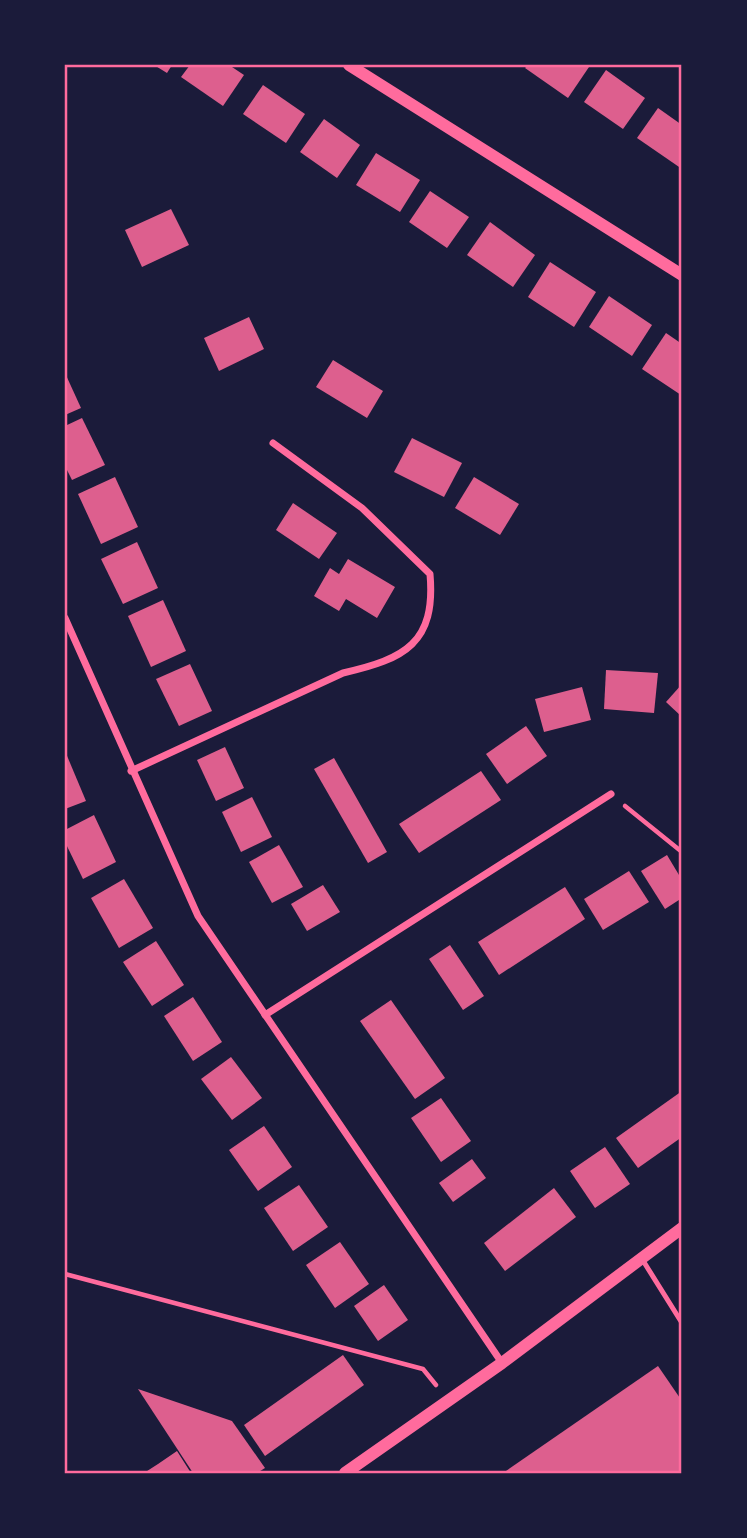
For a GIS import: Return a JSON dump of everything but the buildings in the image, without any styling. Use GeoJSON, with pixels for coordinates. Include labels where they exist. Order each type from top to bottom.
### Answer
{"type":"FeatureCollection","features":[{"type":"Feature","properties":{"kind":"street"},"geometry":{"type":"LineString","coordinates":[[349,65],[682,275]]}},
{"type":"Feature","properties":{"kind":"street"},"geometry":{"type":"LineString","coordinates":[[131,771],[343,673],[379,665],[402,653],[421,635],[432,603],[430,574],[362,508],[273,443]]}},
{"type":"Feature","properties":{"kind":"street"},"geometry":{"type":"LineString","coordinates":[[65,618],[198,916],[502,1363]]}},
{"type":"Feature","properties":{"kind":"street"},"geometry":{"type":"LineString","coordinates":[[265,1015],[611,794]]}},
{"type":"Feature","properties":{"kind":"street"},"geometry":{"type":"LineString","coordinates":[[345,1473],[502,1363],[682,1228]]}},
{"type":"Feature","properties":{"kind":"lane"},"geometry":{"type":"LineString","coordinates":[[642,1259],[682,1323]]}},
{"type":"Feature","properties":{"kind":"path"},"geometry":{"type":"LineString","coordinates":[[611,794],[682,852]]}},
{"type":"Feature","properties":{"kind":"path"},"geometry":{"type":"LineString","coordinates":[[65,1274],[423,1370],[448,1401]]}}]}
